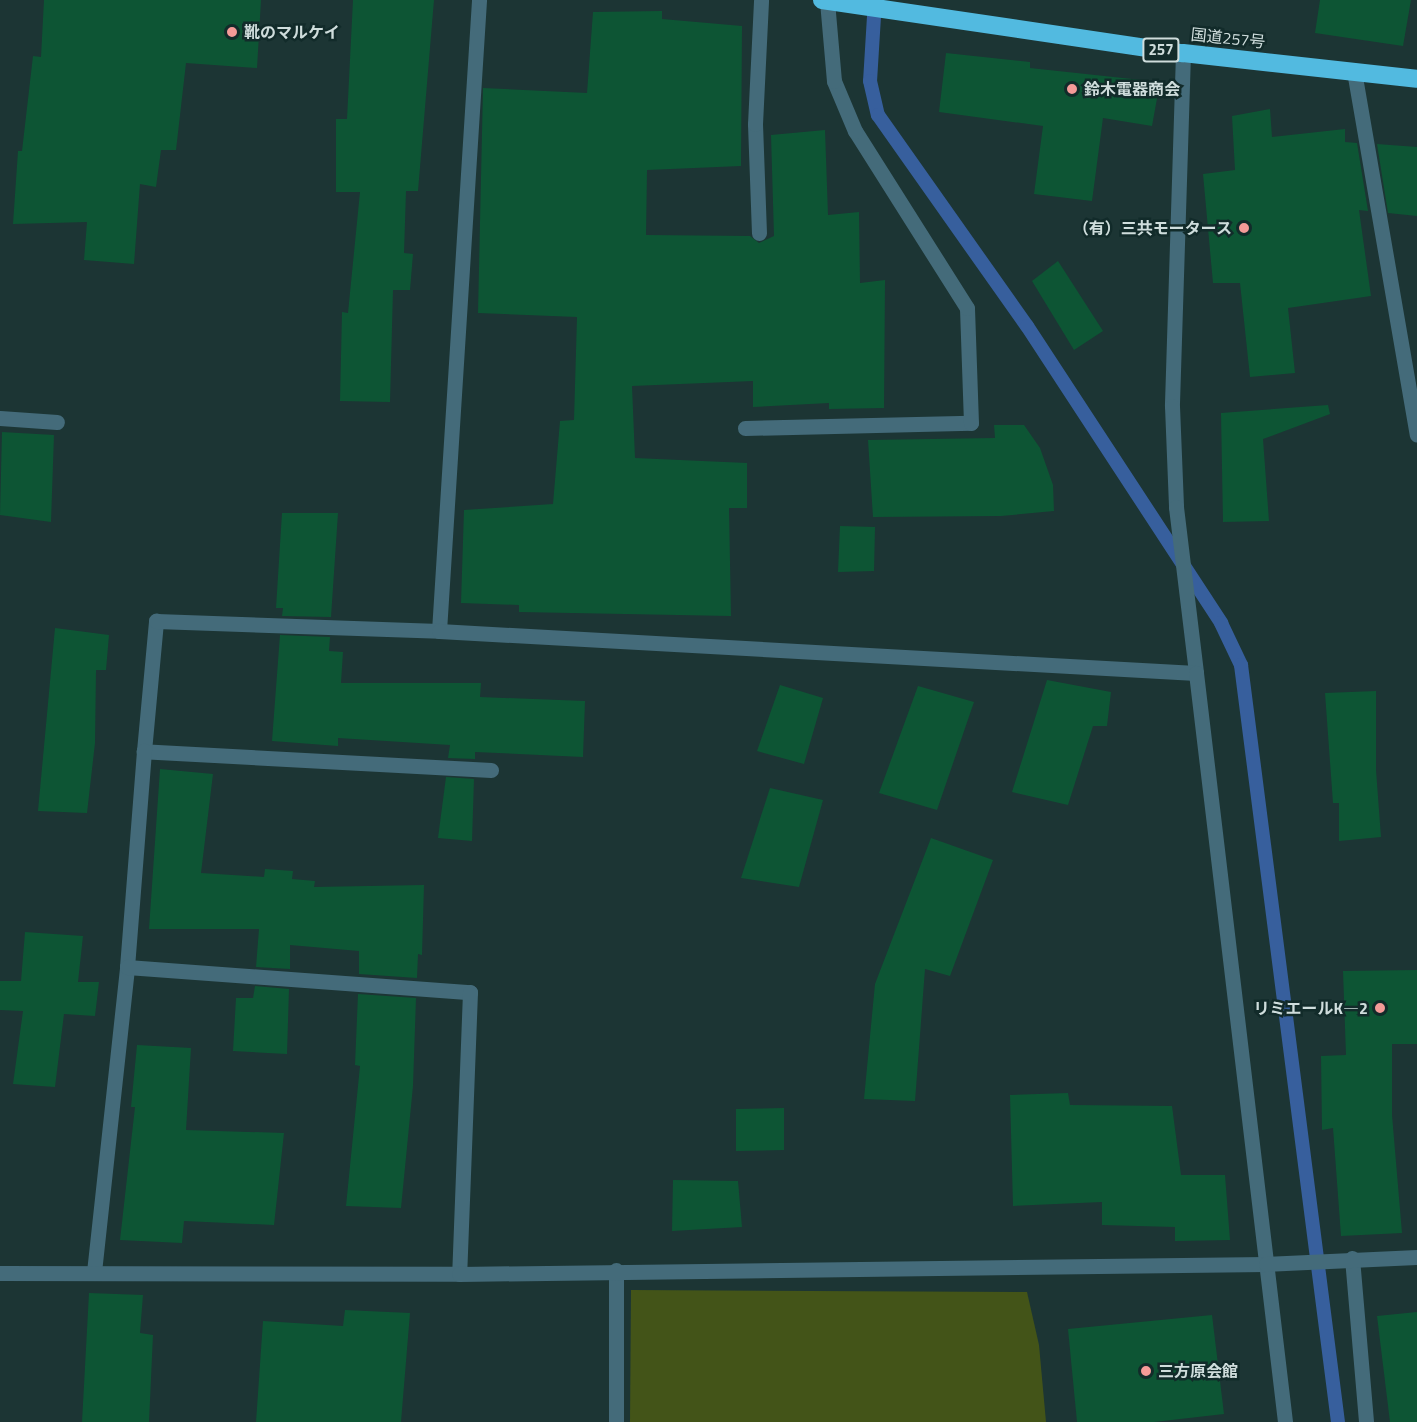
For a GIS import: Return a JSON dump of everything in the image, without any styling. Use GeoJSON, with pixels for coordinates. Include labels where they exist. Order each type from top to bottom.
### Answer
{"type":"FeatureCollection","features":[{"type":"Feature","properties":{"kind":"highway","name":"国道257号"},"geometry":{"type":"LineString","coordinates":[[824,0],[1183,53],[1417,79]]}},
{"type":"Feature","properties":{"kind":"street"},"geometry":{"type":"LineString","coordinates":[[439,631],[479,0]]}},
{"type":"Feature","properties":{"kind":"street"},"geometry":{"type":"LineString","coordinates":[[759,233],[755,124],[761,0]]}},
{"type":"Feature","properties":{"kind":"street"},"geometry":{"type":"LineString","coordinates":[[746,428],[971,423],[968,308],[855,131],[834,81],[824,0]]}},
{"type":"Feature","properties":{"kind":"street"},"geometry":{"type":"LineString","coordinates":[[1183,53],[1172,406],[1176,507],[1285,1422]]}},
{"type":"Feature","properties":{"kind":"street"},"geometry":{"type":"LineString","coordinates":[[1354,71],[1417,435]]}},
{"type":"Feature","properties":{"kind":"street"},"geometry":{"type":"LineString","coordinates":[[0,418],[57,422]]}},
{"type":"Feature","properties":{"kind":"street"},"geometry":{"type":"LineString","coordinates":[[94,1272],[127,967],[156,621],[439,631],[1196,673]]}},
{"type":"Feature","properties":{"kind":"street"},"geometry":{"type":"LineString","coordinates":[[144,751],[490,770]]}},
{"type":"Feature","properties":{"kind":"street"},"geometry":{"type":"LineString","coordinates":[[127,967],[470,992],[459,1274]]}},
{"type":"Feature","properties":{"kind":"street"},"geometry":{"type":"LineString","coordinates":[[0,1273],[459,1274],[616,1270],[1266,1264],[1352,1258],[1417,1257]]}},
{"type":"Feature","properties":{"kind":"street"},"geometry":{"type":"LineString","coordinates":[[1352,1258],[1366,1422]]}},
{"type":"Feature","properties":{"kind":"street"},"geometry":{"type":"LineString","coordinates":[[616,1270],[616,1422]]}},
{"type":"Feature","properties":{"kind":"green space"},"geometry":{"type":"Polygon","coordinates":[[[631,1290],[1027,1292],[1039,1345],[1046,1422],[630,1422],[631,1290]]]}},
{"type":"Feature","properties":{"kind":"building"},"geometry":{"type":"Polygon","coordinates":[[[44,0],[261,0],[257,68],[186,63],[176,150],[161,150],[156,187],[140,184],[134,264],[84,260],[87,222],[13,224],[18,151],[22,151],[33,56],[41,57],[44,0]]]}},
{"type":"Feature","properties":{"kind":"building"},"geometry":{"type":"Polygon","coordinates":[[[353,0],[434,0],[418,191],[406,191],[404,253],[413,254],[410,290],[393,290],[390,402],[340,401],[342,312],[348,313],[360,192],[336,192],[336,119],[347,119],[353,0]]]}},
{"type":"Feature","properties":{"kind":"building"},"geometry":{"type":"Polygon","coordinates":[[[1320,0],[1411,0],[1403,46],[1315,33],[1320,0]]]}},
{"type":"Feature","properties":{"kind":"building"},"geometry":{"type":"Polygon","coordinates":[[[662,11],[662,19],[742,26],[741,166],[647,170],[646,235],[750,236],[759,243],[774,236],[771,135],[825,130],[828,215],[859,212],[860,283],[885,280],[884,408],[829,409],[829,403],[753,407],[753,381],[632,386],[635,458],[747,463],[747,508],[729,508],[731,616],[519,612],[519,605],[461,603],[464,510],[553,504],[560,421],[574,420],[577,317],[478,313],[483,88],[587,93],[593,12],[662,11]]]}},
{"type":"Feature","properties":{"kind":"building"},"geometry":{"type":"Polygon","coordinates":[[[946,53],[1030,62],[1030,68],[1160,82],[1152,126],[1103,118],[1092,201],[1034,194],[1043,126],[939,112],[946,53]]]}},
{"type":"Feature","properties":{"kind":"building"},"geometry":{"type":"Polygon","coordinates":[[[1270,109],[1272,137],[1345,129],[1345,142],[1357,143],[1368,211],[1359,210],[1371,296],[1288,308],[1295,373],[1250,377],[1240,283],[1213,283],[1203,174],[1235,170],[1232,116],[1270,109]]]}},
{"type":"Feature","properties":{"kind":"building"},"geometry":{"type":"Polygon","coordinates":[[[1377,144],[1417,147],[1417,216],[1388,213],[1377,144]]]}},
{"type":"Feature","properties":{"kind":"building"},"geometry":{"type":"Polygon","coordinates":[[[1058,261],[1103,331],[1074,350],[1032,281],[1058,261]]]}},
{"type":"Feature","properties":{"kind":"building"},"geometry":{"type":"Polygon","coordinates":[[[1328,405],[1330,414],[1263,439],[1269,521],[1223,522],[1221,413],[1328,405]]]}},
{"type":"Feature","properties":{"kind":"building"},"geometry":{"type":"Polygon","coordinates":[[[994,425],[1024,425],[1040,448],[1053,485],[1054,511],[1001,516],[873,517],[868,440],[995,438],[994,425]]]}},
{"type":"Feature","properties":{"kind":"building"},"geometry":{"type":"Polygon","coordinates":[[[2,432],[54,435],[51,522],[0,515],[2,432]]]}},
{"type":"Feature","properties":{"kind":"building"},"geometry":{"type":"Polygon","coordinates":[[[282,513],[338,513],[331,617],[282,616],[283,608],[276,608],[282,513]]]}},
{"type":"Feature","properties":{"kind":"building"},"geometry":{"type":"Polygon","coordinates":[[[840,526],[875,527],[874,571],[838,572],[840,526]]]}},
{"type":"Feature","properties":{"kind":"building"},"geometry":{"type":"Polygon","coordinates":[[[55,628],[109,635],[106,670],[96,670],[95,743],[87,813],[38,811],[55,628]]]}},
{"type":"Feature","properties":{"kind":"building"},"geometry":{"type":"Polygon","coordinates":[[[280,635],[330,637],[329,651],[343,652],[341,683],[481,683],[480,697],[585,701],[583,757],[475,752],[475,759],[448,758],[450,745],[338,738],[338,746],[272,741],[280,635]]]}},
{"type":"Feature","properties":{"kind":"building"},"geometry":{"type":"Polygon","coordinates":[[[1047,680],[1111,692],[1107,726],[1093,726],[1068,805],[1012,792],[1047,680]]]}},
{"type":"Feature","properties":{"kind":"building"},"geometry":{"type":"Polygon","coordinates":[[[780,685],[823,698],[804,764],[757,751],[780,685]]]}},
{"type":"Feature","properties":{"kind":"building"},"geometry":{"type":"Polygon","coordinates":[[[918,686],[974,702],[937,810],[879,793],[918,686]]]}},
{"type":"Feature","properties":{"kind":"building"},"geometry":{"type":"Polygon","coordinates":[[[1376,691],[1376,770],[1381,837],[1339,841],[1339,803],[1333,803],[1325,693],[1376,691]]]}},
{"type":"Feature","properties":{"kind":"building"},"geometry":{"type":"Polygon","coordinates":[[[160,769],[213,774],[201,873],[264,877],[265,869],[293,871],[292,879],[315,881],[314,887],[424,885],[422,955],[418,954],[417,978],[359,974],[359,951],[290,945],[290,969],[256,967],[259,929],[149,929],[160,769]]]}},
{"type":"Feature","properties":{"kind":"building"},"geometry":{"type":"Polygon","coordinates":[[[446,777],[474,779],[472,841],[438,838],[446,777]]]}},
{"type":"Feature","properties":{"kind":"building"},"geometry":{"type":"Polygon","coordinates":[[[770,788],[823,800],[799,887],[741,878],[770,788]]]}},
{"type":"Feature","properties":{"kind":"building"},"geometry":{"type":"Polygon","coordinates":[[[931,838],[993,860],[950,976],[925,969],[915,1101],[864,1099],[875,984],[931,838]]]}},
{"type":"Feature","properties":{"kind":"building"},"geometry":{"type":"Polygon","coordinates":[[[25,932],[83,936],[78,982],[99,982],[95,1016],[64,1014],[55,1087],[13,1084],[23,1011],[0,1010],[0,981],[21,981],[25,932]]]}},
{"type":"Feature","properties":{"kind":"building"},"geometry":{"type":"Polygon","coordinates":[[[1417,970],[1417,1044],[1392,1044],[1392,1115],[1402,1233],[1341,1236],[1333,1128],[1322,1130],[1321,1056],[1346,1055],[1343,971],[1417,970]]]}},
{"type":"Feature","properties":{"kind":"building"},"geometry":{"type":"Polygon","coordinates":[[[255,986],[289,989],[287,1054],[233,1051],[236,998],[253,998],[255,986]]]}},
{"type":"Feature","properties":{"kind":"building"},"geometry":{"type":"Polygon","coordinates":[[[358,994],[416,998],[413,1086],[401,1208],[346,1206],[360,1066],[355,1065],[358,994]]]}},
{"type":"Feature","properties":{"kind":"building"},"geometry":{"type":"Polygon","coordinates":[[[137,1045],[191,1048],[186,1130],[284,1133],[274,1225],[184,1221],[182,1243],[120,1240],[135,1107],[131,1107],[137,1045]]]}},
{"type":"Feature","properties":{"kind":"building"},"geometry":{"type":"Polygon","coordinates":[[[1068,1093],[1070,1105],[1172,1106],[1181,1175],[1225,1175],[1230,1240],[1175,1241],[1175,1227],[1102,1225],[1102,1202],[1013,1206],[1010,1095],[1068,1093]]]}},
{"type":"Feature","properties":{"kind":"building"},"geometry":{"type":"Polygon","coordinates":[[[784,1108],[784,1150],[736,1151],[736,1109],[784,1108]]]}},
{"type":"Feature","properties":{"kind":"building"},"geometry":{"type":"Polygon","coordinates":[[[673,1180],[738,1181],[742,1227],[672,1231],[673,1180]]]}},
{"type":"Feature","properties":{"kind":"building"},"geometry":{"type":"Polygon","coordinates":[[[89,1293],[143,1295],[140,1333],[153,1335],[149,1422],[82,1422],[89,1293]]]}},
{"type":"Feature","properties":{"kind":"building"},"geometry":{"type":"Polygon","coordinates":[[[345,1310],[410,1313],[401,1422],[256,1422],[263,1321],[343,1326],[345,1310]]]}},
{"type":"Feature","properties":{"kind":"building"},"geometry":{"type":"Polygon","coordinates":[[[1417,1312],[1417,1422],[1390,1422],[1377,1316],[1417,1312]]]}},
{"type":"Feature","properties":{"kind":"building","name":"三方原会館"},"geometry":{"type":"Polygon","coordinates":[[[1212,1315],[1224,1414],[1154,1422],[1077,1422],[1068,1329],[1212,1315]]]}},
{"type":"Feature","properties":{"kind":"waterway"},"geometry":{"type":"LineString","coordinates":[[875,0],[870,81],[878,115],[1027,326],[1221,623],[1241,665],[1338,1422]]}},
{"type":"Feature","properties":{"kind":"place","name":"靴のマルケイ"},"geometry":{"type":"Point","coordinates":[232,32]}},
{"type":"Feature","properties":{"kind":"place","name":"鈴木電器商会"},"geometry":{"type":"Point","coordinates":[1072,89]}},
{"type":"Feature","properties":{"kind":"place","name":"（有）三共モータース"},"geometry":{"type":"Point","coordinates":[1244,228]}},
{"type":"Feature","properties":{"kind":"place","name":"リミエールK―2"},"geometry":{"type":"Point","coordinates":[1380,1008]}},
{"type":"Feature","properties":{"kind":"place","name":"三方原会館"},"geometry":{"type":"Point","coordinates":[1146,1371]}}]}
